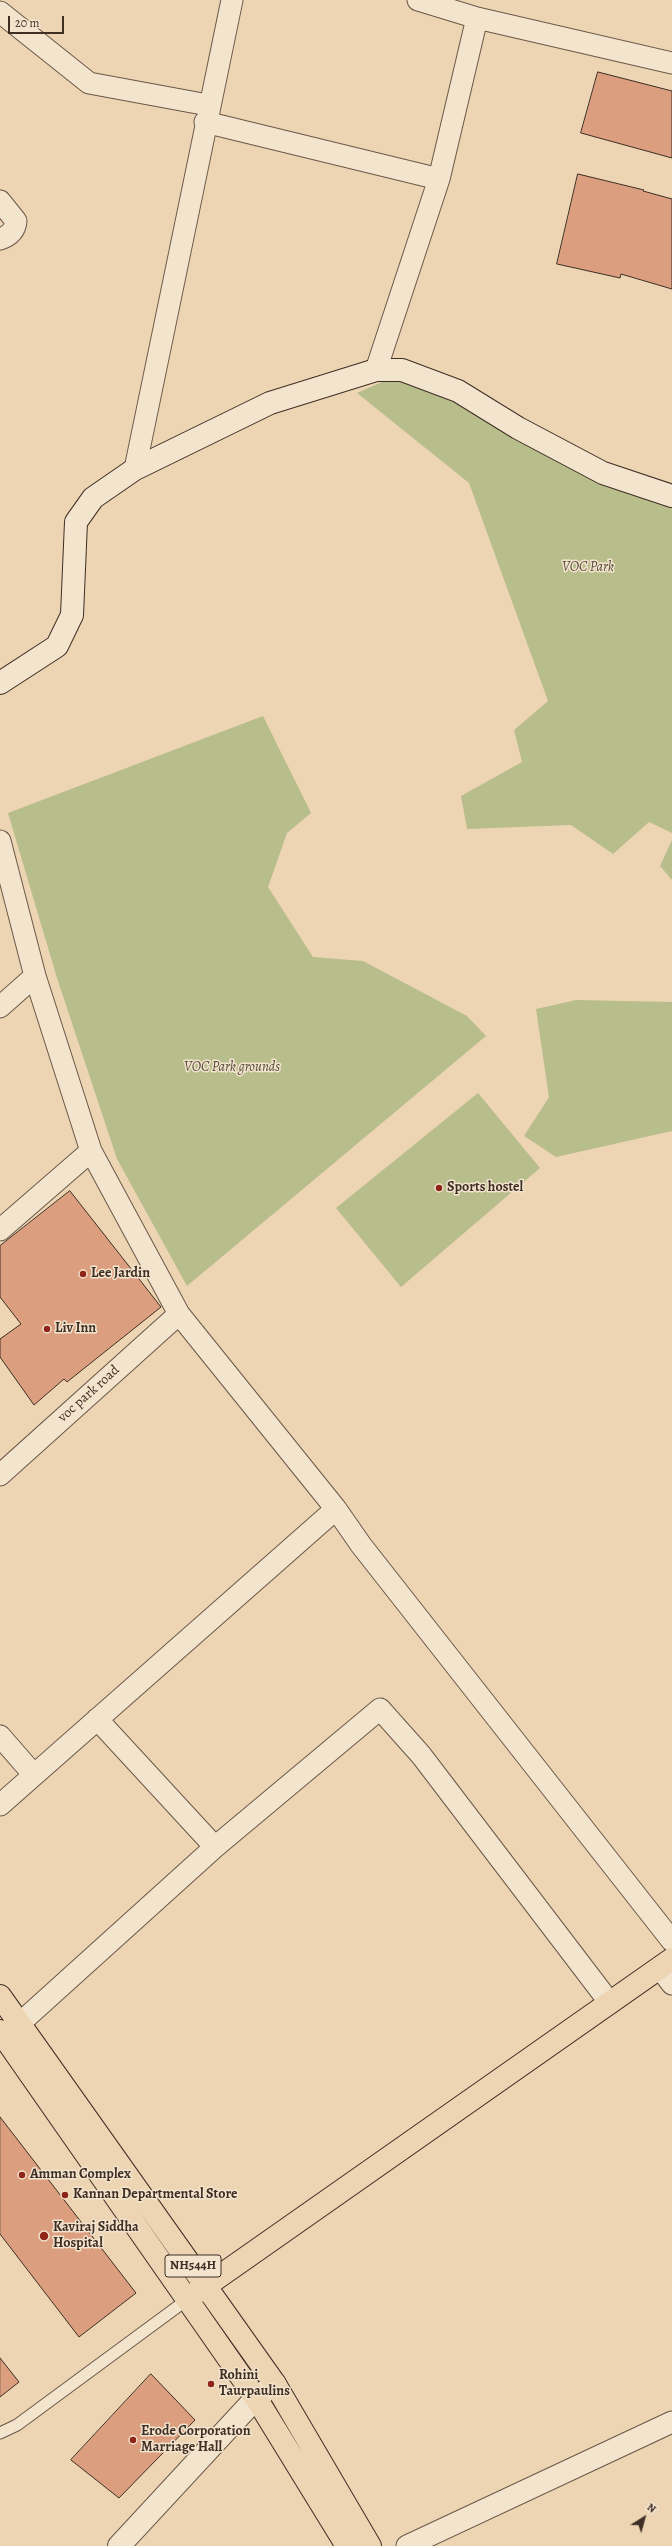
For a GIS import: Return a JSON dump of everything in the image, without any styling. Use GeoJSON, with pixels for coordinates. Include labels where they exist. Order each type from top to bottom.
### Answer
{"type":"FeatureCollection","features":[{"type":"Feature","properties":{"kind":"main road"},"geometry":{"type":"LineString","coordinates":[[0,683],[57,646],[72,615],[76,522],[93,498],[135,469],[270,403],[376,370],[402,370],[458,391],[518,428],[603,473],[672,496]]}},
{"type":"Feature","properties":{"kind":"main road"},"geometry":{"type":"LineString","coordinates":[[188,2299],[610,2003],[668,1970]]}},
{"type":"Feature","properties":{"kind":"main road","name":"NH544H"},"geometry":{"type":"LineString","coordinates":[[0,1996],[10,2028],[188,2299],[256,2398],[347,2546]]}},
{"type":"Feature","properties":{"kind":"main road","name":"NH544H"},"geometry":{"type":"LineString","coordinates":[[10,2028],[206,2285],[275,2384],[370,2546]]}},
{"type":"Feature","properties":{"kind":"main road"},"geometry":{"type":"LineString","coordinates":[[119,2546],[256,2398],[275,2384]]}},
{"type":"Feature","properties":{"kind":"street"},"geometry":{"type":"LineString","coordinates":[[135,469],[207,114],[232,0]]}},
{"type":"Feature","properties":{"kind":"street"},"geometry":{"type":"LineString","coordinates":[[418,0],[478,18],[672,63]]}},
{"type":"Feature","properties":{"kind":"street"},"geometry":{"type":"LineString","coordinates":[[0,12],[89,82],[439,179]]}},
{"type":"Feature","properties":{"kind":"street"},"geometry":{"type":"LineString","coordinates":[[376,370],[439,179],[478,18]]}},
{"type":"Feature","properties":{"kind":"street"},"geometry":{"type":"LineString","coordinates":[[0,201],[16,221],[16,227],[11,233],[0,239]]}},
{"type":"Feature","properties":{"kind":"street"},"geometry":{"type":"LineString","coordinates":[[0,841],[36,976],[91,1151],[179,1314],[336,1509],[361,1545],[672,1941]]}},
{"type":"Feature","properties":{"kind":"street"},"geometry":{"type":"LineString","coordinates":[[0,1007],[36,976]]}},
{"type":"Feature","properties":{"kind":"street"},"geometry":{"type":"LineString","coordinates":[[0,1230],[91,1151]]}},
{"type":"Feature","properties":{"kind":"street","name":"voc park road"},"geometry":{"type":"LineString","coordinates":[[0,1475],[179,1314]]}},
{"type":"Feature","properties":{"kind":"street"},"geometry":{"type":"LineString","coordinates":[[0,1804],[336,1509]]}},
{"type":"Feature","properties":{"kind":"street"},"geometry":{"type":"LineString","coordinates":[[10,2028],[215,1847],[380,1709],[421,1755],[610,2003]]}},
{"type":"Feature","properties":{"kind":"street"},"geometry":{"type":"LineString","coordinates":[[98,1719],[215,1847]]}},
{"type":"Feature","properties":{"kind":"street"},"geometry":{"type":"LineString","coordinates":[[0,1736],[34,1775]]}},
{"type":"Feature","properties":{"kind":"street"},"geometry":{"type":"LineString","coordinates":[[408,2546],[672,2422]]}},
{"type":"Feature","properties":{"kind":"lane"},"geometry":{"type":"LineString","coordinates":[[0,2432],[16,2425],[188,2299]]}},
{"type":"Feature","properties":{"kind":"green space","name":"VOC Park"},"geometry":{"type":"Polygon","coordinates":[[[391,378],[459,404],[498,429],[599,484],[672,507],[672,833],[649,822],[613,854],[571,825],[467,829],[461,796],[522,762],[514,730],[548,701],[469,483],[357,393],[391,378]]]}},
{"type":"Feature","properties":{"kind":"green space","name":"VOC Park grounds"},"geometry":{"type":"Polygon","coordinates":[[[263,716],[311,813],[287,833],[268,887],[313,957],[363,961],[467,1016],[486,1036],[187,1286],[117,1159],[57,978],[8,813],[263,716]]]}},
{"type":"Feature","properties":{"kind":"green space"},"geometry":{"type":"Polygon","coordinates":[[[672,840],[672,880],[660,866],[672,840]]]}},
{"type":"Feature","properties":{"kind":"green space"},"geometry":{"type":"Polygon","coordinates":[[[576,1000],[672,1002],[672,1131],[556,1157],[524,1136],[549,1097],[536,1009],[576,1000]]]}},
{"type":"Feature","properties":{"kind":"green space","name":"Sports hostel"},"geometry":{"type":"Polygon","coordinates":[[[478,1093],[540,1168],[401,1287],[336,1208],[478,1093]]]}},
{"type":"Feature","properties":{"kind":"building"},"geometry":{"type":"Polygon","coordinates":[[[598,72],[672,91],[672,158],[581,133],[598,72]]]}},
{"type":"Feature","properties":{"kind":"building"},"geometry":{"type":"Polygon","coordinates":[[[578,174],[644,190],[643,191],[672,199],[672,289],[621,274],[620,278],[557,264],[578,174]]]}},
{"type":"Feature","properties":{"kind":"building","name":"Lee Jardin"},"geometry":{"type":"Polygon","coordinates":[[[70,1191],[161,1307],[67,1382],[64,1379],[34,1405],[0,1357],[0,1339],[21,1324],[0,1297],[0,1246],[70,1191]]]}},
{"type":"Feature","properties":{"kind":"building","name":"Amman Complex"},"geometry":{"type":"Polygon","coordinates":[[[0,2117],[136,2293],[79,2337],[0,2234],[0,2117]]]}},
{"type":"Feature","properties":{"kind":"building"},"geometry":{"type":"Polygon","coordinates":[[[0,2358],[19,2382],[0,2397],[0,2358]]]}},
{"type":"Feature","properties":{"kind":"building","name":"Erode Corporation Marriage Hall"},"geometry":{"type":"Polygon","coordinates":[[[151,2374],[195,2420],[119,2498],[71,2460],[151,2374]]]}},
{"type":"Feature","properties":{"kind":"place","name":"Sports hostel"},"geometry":{"type":"Point","coordinates":[439,1188]}},
{"type":"Feature","properties":{"kind":"place","name":"Lee Jardin"},"geometry":{"type":"Point","coordinates":[83,1274]}},
{"type":"Feature","properties":{"kind":"place","name":"Liv Inn"},"geometry":{"type":"Point","coordinates":[47,1329]}},
{"type":"Feature","properties":{"kind":"place","name":"Amman Complex"},"geometry":{"type":"Point","coordinates":[22,2175]}},
{"type":"Feature","properties":{"kind":"place","name":"Kannan Departmental Store"},"geometry":{"type":"Point","coordinates":[65,2195]}},
{"type":"Feature","properties":{"kind":"place","name":"Kaviraj Siddha Hospital"},"geometry":{"type":"Point","coordinates":[44,2236]}},
{"type":"Feature","properties":{"kind":"place","name":"Rohini Taurpaulins"},"geometry":{"type":"Point","coordinates":[211,2384]}},
{"type":"Feature","properties":{"kind":"place","name":"Erode Corporation Marriage Hall"},"geometry":{"type":"Point","coordinates":[133,2440]}}]}
